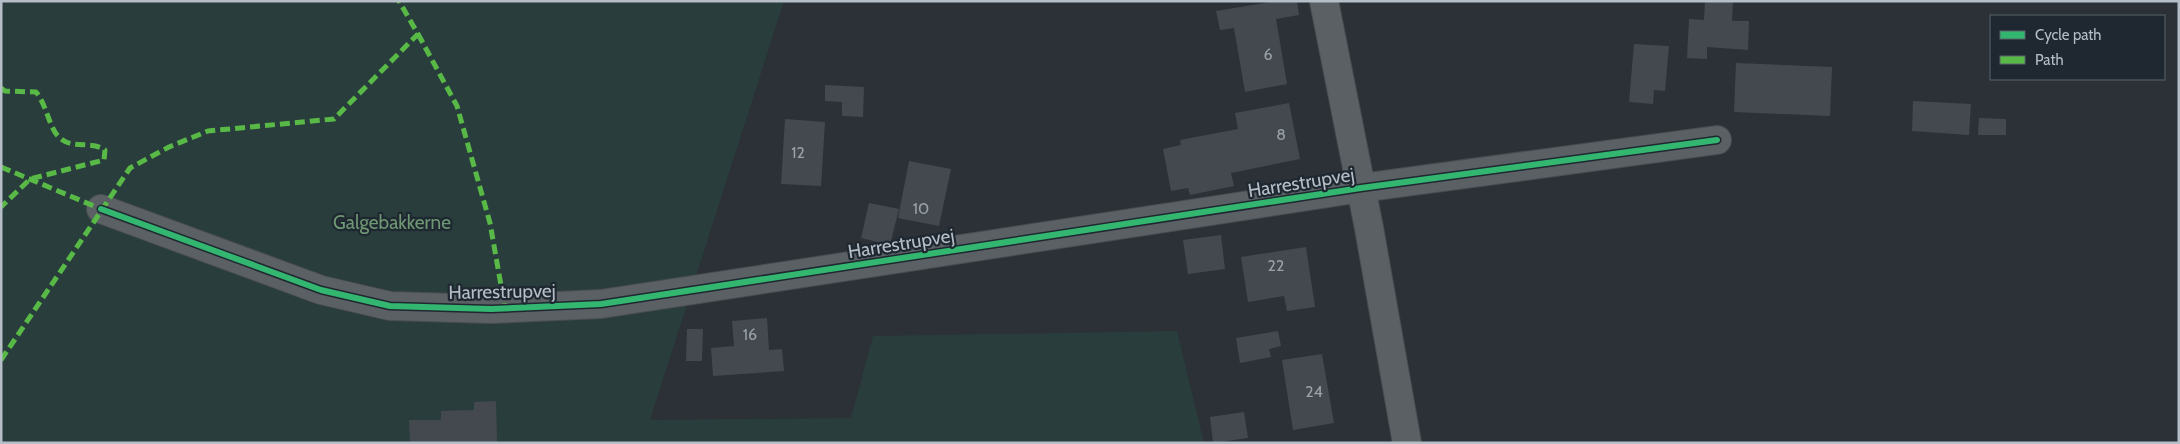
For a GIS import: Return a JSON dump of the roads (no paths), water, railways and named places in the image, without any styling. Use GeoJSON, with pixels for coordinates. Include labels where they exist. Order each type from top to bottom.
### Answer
{"type":"FeatureCollection","features":[{"type":"Feature","properties":{"kind":"street","name":"Harrestrupvej"},"geometry":{"type":"LineString","coordinates":[[1324,1],[1361,188],[1407,443]]}},
{"type":"Feature","properties":{"kind":"street","name":"Harrestrupvej"},"geometry":{"type":"LineString","coordinates":[[101,209],[321,290],[390,306],[491,309],[601,304],[1361,188],[1717,140]]}},
{"type":"Feature","properties":{"kind":"park label","name":"Galgebakkerne"},"geometry":{"type":"Point","coordinates":[392,222]}}]}
